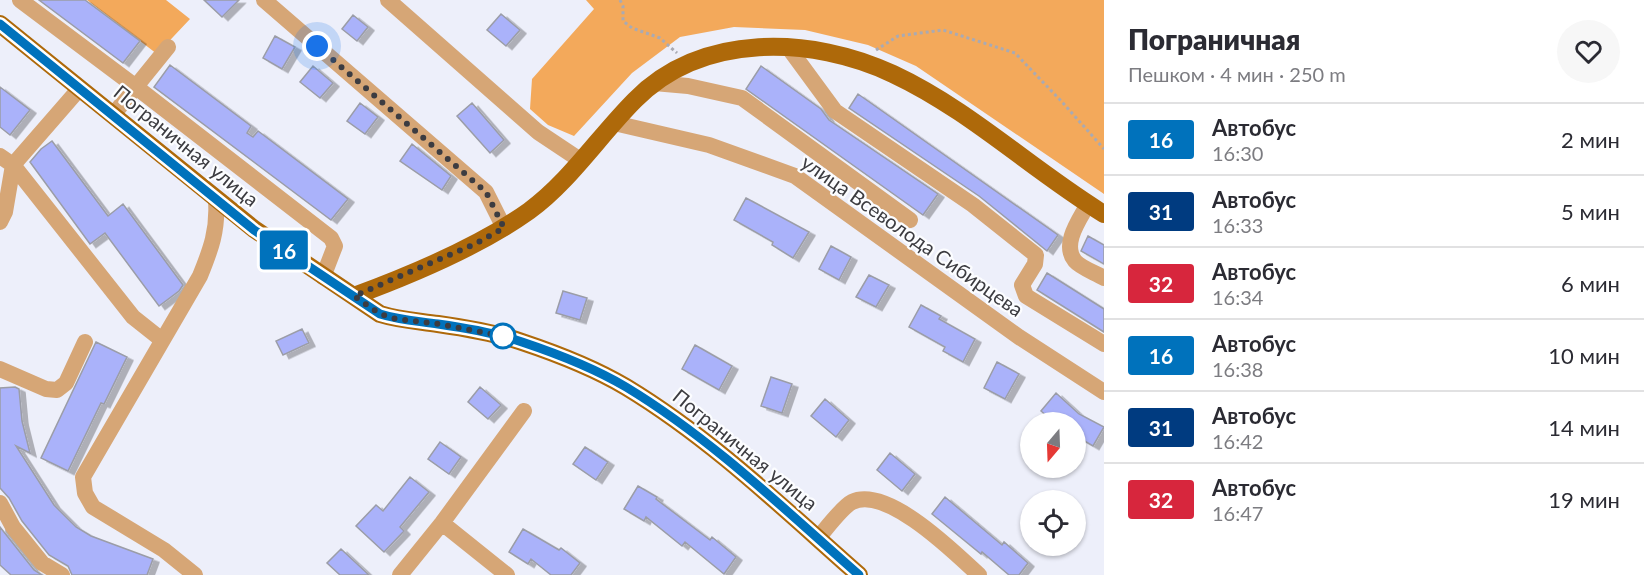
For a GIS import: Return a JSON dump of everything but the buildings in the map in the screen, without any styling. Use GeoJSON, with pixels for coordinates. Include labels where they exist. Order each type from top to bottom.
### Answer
{"type":"FeatureCollection","features":[{"type":"Feature","properties":{"kind":"main road","name":"Пограничная улица"},"geometry":{"type":"LineString","coordinates":[[0,24],[216,201],[254,230],[380,314],[396,319],[439,324],[521,341],[588,367],[625,386],[668,414],[709,445],[859,575]]}},
{"type":"Feature","properties":{"kind":"main road"},"geometry":{"type":"LineString","coordinates":[[354,296],[475,244],[504,228],[538,203],[636,99],[654,83],[687,62],[729,50],[788,47],[825,52],[859,60],[890,73],[927,90],[1104,214]]}},
{"type":"Feature","properties":{"kind":"street"},"geometry":{"type":"LineString","coordinates":[[20,0],[331,238],[334,246],[323,277]]}},
{"type":"Feature","properties":{"kind":"street"},"geometry":{"type":"LineString","coordinates":[[264,0],[486,192],[504,228]]}},
{"type":"Feature","properties":{"kind":"street"},"geometry":{"type":"LineString","coordinates":[[388,0],[538,132],[580,160]]}},
{"type":"Feature","properties":{"kind":"street"},"geometry":{"type":"LineString","coordinates":[[113,115],[168,46]]}},
{"type":"Feature","properties":{"kind":"street"},"geometry":{"type":"LineString","coordinates":[[788,47],[835,111],[973,206],[1036,255],[1035,264],[1022,285],[1026,296],[1104,344]]}},
{"type":"Feature","properties":{"kind":"street"},"geometry":{"type":"LineString","coordinates":[[654,83],[688,86],[742,98],[910,220]]}},
{"type":"Feature","properties":{"kind":"street"},"geometry":{"type":"LineString","coordinates":[[0,222],[5,212],[6,160],[80,88]]}},
{"type":"Feature","properties":{"kind":"street","name":"улица Всеволода Сибирцева"},"geometry":{"type":"LineString","coordinates":[[614,123],[709,145],[795,176],[1019,337],[1104,392]]}},
{"type":"Feature","properties":{"kind":"street"},"geometry":{"type":"LineString","coordinates":[[6,160],[133,317],[162,340]]}},
{"type":"Feature","properties":{"kind":"street"},"geometry":{"type":"LineString","coordinates":[[195,575],[164,550],[93,507],[85,493],[83,477],[200,276],[217,222],[216,201]]}},
{"type":"Feature","properties":{"kind":"street"},"geometry":{"type":"LineString","coordinates":[[1088,204],[1070,240],[1071,253],[1076,262],[1104,278]]}},
{"type":"Feature","properties":{"kind":"street"},"geometry":{"type":"LineString","coordinates":[[0,369],[46,389],[57,390],[66,383],[85,342]]}},
{"type":"Feature","properties":{"kind":"street"},"geometry":{"type":"LineString","coordinates":[[400,575],[442,523],[524,411]]}},
{"type":"Feature","properties":{"kind":"street","name":"Пограничная улица"},"geometry":{"type":"LineString","coordinates":[[818,538],[851,502],[862,499],[898,508],[942,541],[979,575]]}},
{"type":"Feature","properties":{"kind":"street"},"geometry":{"type":"LineString","coordinates":[[0,503],[13,527],[42,563],[62,575]]}},
{"type":"Feature","properties":{"kind":"street"},"geometry":{"type":"LineString","coordinates":[[442,523],[507,575]]}},
{"type":"Feature","properties":{"kind":"path"},"geometry":{"type":"LineString","coordinates":[[620,0],[623,6],[623,21],[632,28],[660,38],[687,62]]}},
{"type":"Feature","properties":{"kind":"path"},"geometry":{"type":"LineString","coordinates":[[859,60],[898,36],[943,30],[1015,54],[1104,149]]}},
{"type":"Feature","properties":{"kind":"shaded area"},"geometry":{"type":"Polygon","coordinates":[[[87,0],[166,0],[190,19],[157,54],[87,0]]]}},
{"type":"Feature","properties":{"kind":"shaded area"},"geometry":{"type":"Polygon","coordinates":[[[586,0],[1104,0],[1104,194],[916,66],[868,45],[805,30],[734,27],[680,37],[632,73],[574,136],[548,125],[530,109],[532,79],[594,9],[586,0]]]}},
{"type":"Feature","properties":{"kind":"bus line","name":"16"},"geometry":{"type":"LineString","coordinates":[[0,24],[216,201],[297,260],[380,314],[396,319],[439,324],[521,341],[588,367],[625,386],[668,414],[709,445],[859,575]]}},
{"type":"Feature","properties":{"kind":"route"},"geometry":{"type":"LineString","coordinates":[[317,46],[486,192],[504,228],[475,244],[378,288],[354,296],[380,314],[396,319],[439,324],[503,336]]}}]}
